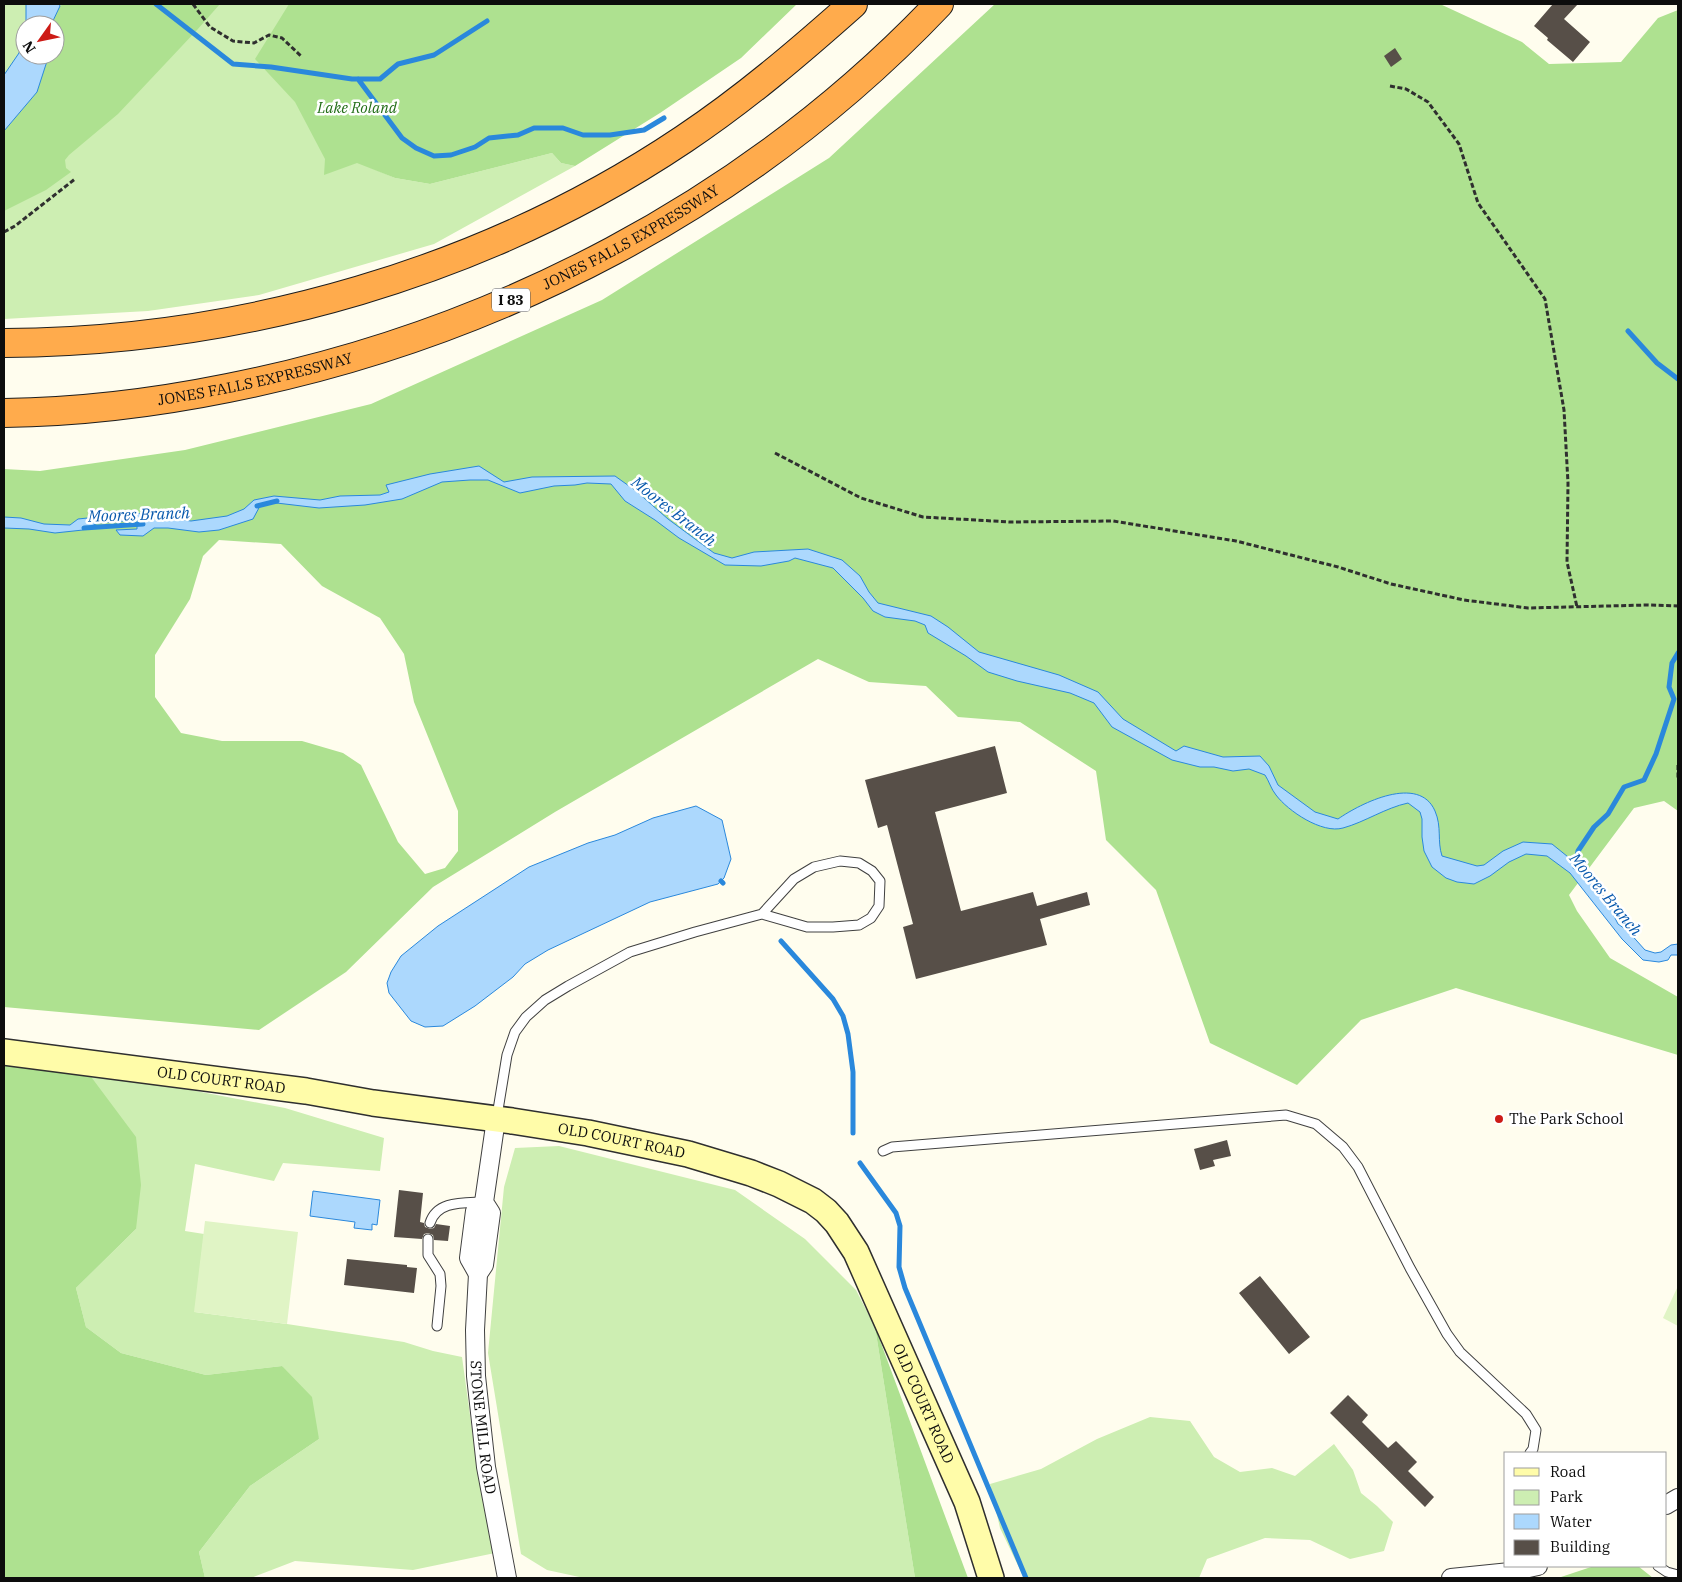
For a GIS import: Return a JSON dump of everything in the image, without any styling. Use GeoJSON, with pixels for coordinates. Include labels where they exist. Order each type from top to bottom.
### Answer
{"type":"FeatureCollection","features":[{"type":"Feature","properties":{"kind":"highway"},"geometry":{"type":"LineString","coordinates":[[4,343],[98,340],[172,332],[256,317],[317,303],[448,261],[567,207],[625,175],[683,139],[743,97],[853,4]]}},
{"type":"Feature","properties":{"kind":"highway","name":"JONES FALLS EXPRESSWAY"},"geometry":{"type":"LineString","coordinates":[[4,413],[38,413],[86,409],[177,398],[268,380],[334,363],[406,341],[529,293],[597,260],[660,226],[765,156],[847,91],[917,27],[939,4]]}},
{"type":"Feature","properties":{"kind":"main road","name":"OLD COURT ROAD"},"geometry":{"type":"LineString","coordinates":[[4,1052],[296,1089],[588,1133],[688,1154],[751,1173],[813,1201],[837,1223],[856,1252],[870,1279],[967,1502],[991,1578]]}},
{"type":"Feature","properties":{"kind":"street","name":"STONE MILL ROAD"},"geometry":{"type":"LineString","coordinates":[[496,1119],[484,1202],[491,1213],[484,1265],[478,1274],[475,1330],[476,1376],[486,1467],[507,1578]]}},
{"type":"Feature","properties":{"kind":"street"},"geometry":{"type":"LineString","coordinates":[[1667,1504],[1678,1498]]}},
{"type":"Feature","properties":{"kind":"street"},"geometry":{"type":"LineString","coordinates":[[1451,1578],[1510,1572],[1533,1567]]}},
{"type":"Feature","properties":{"kind":"lane"},"geometry":{"type":"LineString","coordinates":[[496,1119],[507,1055],[515,1032],[526,1017],[545,1000],[593,971],[630,952],[762,914],[794,879],[814,867],[840,861],[859,863],[872,870],[880,881],[879,906],[871,918],[858,925],[807,927],[762,914]]}},
{"type":"Feature","properties":{"kind":"lane"},"geometry":{"type":"LineString","coordinates":[[883,1151],[892,1147],[1286,1114],[1316,1124],[1343,1148],[1358,1167],[1410,1268],[1447,1334],[1460,1352],[1526,1414],[1536,1430],[1531,1452]]}},
{"type":"Feature","properties":{"kind":"lane"},"geometry":{"type":"LineString","coordinates":[[430,1223],[431,1218],[441,1208],[450,1204],[484,1202]]}},
{"type":"Feature","properties":{"kind":"lane"},"geometry":{"type":"LineString","coordinates":[[428,1239],[428,1255],[440,1274],[441,1286],[437,1326]]}},
{"type":"Feature","properties":{"kind":"lane"},"geometry":{"type":"LineString","coordinates":[[1660,1567],[1667,1572],[1678,1575]]}},
{"type":"Feature","properties":{"kind":"path"},"geometry":{"type":"LineString","coordinates":[[193,4],[210,27],[234,41],[254,43],[269,34],[282,38],[302,58]]}},
{"type":"Feature","properties":{"kind":"path"},"geometry":{"type":"LineString","coordinates":[[1390,86],[1406,89],[1428,102],[1459,144],[1478,203],[1545,299],[1564,410],[1568,483],[1567,562],[1577,607]]}},
{"type":"Feature","properties":{"kind":"path"},"geometry":{"type":"LineString","coordinates":[[4,232],[15,226],[75,179]]}},
{"type":"Feature","properties":{"kind":"path"},"geometry":{"type":"LineString","coordinates":[[775,453],[861,498],[923,517],[1010,522],[1113,521],[1236,541],[1338,567],[1391,584],[1464,600],[1528,608],[1678,606]]}},
{"type":"Feature","properties":{"kind":"path"},"geometry":{"type":"LineString","coordinates":[[1678,765],[1678,780]]}},
{"type":"Feature","properties":{"kind":"green space","name":"Lake Roland"},"geometry":{"type":"Polygon","coordinates":[[[4,4],[714,4],[362,164],[395,178],[430,184],[552,153],[561,163],[575,166],[434,244],[259,295],[148,311],[4,319],[4,4]]]}},
{"type":"Feature","properties":{"kind":"green space"},"geometry":{"type":"Polygon","coordinates":[[[64,4],[220,4],[118,114],[69,155],[65,160],[66,168],[71,172],[46,190],[4,211],[4,131],[37,92],[46,65],[65,65],[65,15],[56,15],[60,6],[64,4]]]}},
{"type":"Feature","properties":{"kind":"green space","name":"Lake Roland"},"geometry":{"type":"Polygon","coordinates":[[[289,4],[797,4],[741,58],[660,113],[575,166],[561,163],[552,153],[430,184],[395,178],[357,163],[324,175],[325,159],[295,102],[255,59],[289,4]]]}},
{"type":"Feature","properties":{"kind":"green space"},"geometry":{"type":"Polygon","coordinates":[[[995,4],[1440,4],[1522,42],[1549,64],[1621,62],[1658,18],[1678,10],[1678,811],[1664,801],[1634,808],[1569,895],[1577,911],[1610,958],[1678,997],[1678,1055],[1456,988],[1361,1020],[1297,1085],[1210,1043],[1156,890],[1106,840],[1096,771],[1020,722],[958,717],[926,686],[869,682],[818,659],[555,812],[433,887],[346,972],[259,1030],[4,1007],[4,469],[40,471],[185,450],[371,404],[602,300],[829,158],[995,4]],[[219,540],[203,556],[190,599],[155,655],[155,697],[181,733],[222,741],[302,741],[343,753],[361,765],[398,842],[425,874],[445,868],[458,851],[458,811],[414,702],[404,654],[380,618],[322,586],[281,544],[219,540]]]}},
{"type":"Feature","properties":{"kind":"green space"},"geometry":{"type":"Polygon","coordinates":[[[43,1062],[86,1070],[136,1137],[141,1185],[136,1229],[76,1288],[86,1327],[121,1353],[206,1375],[282,1366],[312,1397],[319,1439],[250,1486],[199,1552],[205,1578],[4,1578],[4,1066],[43,1062]]]}},
{"type":"Feature","properties":{"kind":"green space"},"geometry":{"type":"Polygon","coordinates":[[[86,1070],[285,1108],[384,1138],[380,1171],[283,1163],[274,1181],[195,1164],[185,1231],[204,1234],[195,1312],[404,1342],[462,1357],[474,1444],[495,1553],[413,1570],[295,1561],[251,1578],[205,1578],[199,1552],[250,1486],[319,1439],[282,1366],[206,1375],[121,1353],[86,1327],[76,1288],[136,1229],[86,1070]]]}},
{"type":"Feature","properties":{"kind":"green space"},"geometry":{"type":"Polygon","coordinates":[[[559,1146],[735,1190],[805,1239],[856,1290],[875,1327],[915,1578],[584,1578],[547,1570],[521,1554],[488,1353],[504,1187],[515,1148],[559,1146]]]}},
{"type":"Feature","properties":{"kind":"green space"},"geometry":{"type":"Polygon","coordinates":[[[205,1221],[298,1232],[287,1324],[194,1312],[205,1221]]]}},
{"type":"Feature","properties":{"kind":"green space"},"geometry":{"type":"Polygon","coordinates":[[[1678,1286],[1678,1326],[1663,1318],[1678,1286]]]}},
{"type":"Feature","properties":{"kind":"green space"},"geometry":{"type":"Polygon","coordinates":[[[875,1327],[968,1578],[915,1578],[875,1327]]]}},
{"type":"Feature","properties":{"kind":"green space"},"geometry":{"type":"Polygon","coordinates":[[[1150,1417],[1190,1421],[1214,1457],[1240,1472],[1272,1468],[1295,1476],[1334,1444],[1353,1470],[1361,1493],[1393,1522],[1384,1551],[1350,1559],[1310,1540],[1265,1538],[1207,1559],[1199,1578],[1024,1578],[1000,1528],[990,1484],[1041,1469],[1097,1439],[1150,1417]]]}},
{"type":"Feature","properties":{"kind":"green space"},"geometry":{"type":"Polygon","coordinates":[[[1591,1567],[1639,1567],[1653,1578],[1558,1578],[1591,1567]]]}},
{"type":"Feature","properties":{"kind":"water"},"geometry":{"type":"Polygon","coordinates":[[[26,4],[59,4],[60,6],[56,15],[26,15],[26,4]]]}},
{"type":"Feature","properties":{"kind":"water"},"geometry":{"type":"Polygon","coordinates":[[[15,59],[15,65],[46,65],[37,92],[4,131],[4,75],[15,59]]]}},
{"type":"Feature","properties":{"kind":"water"},"geometry":{"type":"Polygon","coordinates":[[[479,466],[504,482],[532,477],[615,476],[714,553],[732,558],[754,552],[808,549],[842,560],[860,576],[878,603],[931,616],[979,652],[1059,675],[1098,692],[1123,719],[1176,751],[1184,746],[1223,757],[1260,756],[1269,766],[1278,785],[1315,812],[1338,819],[1361,806],[1389,795],[1416,794],[1427,800],[1435,811],[1442,856],[1477,866],[1484,865],[1503,851],[1523,842],[1552,844],[1578,865],[1606,899],[1614,912],[1618,924],[1628,931],[1645,950],[1655,953],[1661,952],[1671,945],[1678,944],[1678,955],[1671,955],[1668,960],[1659,962],[1643,960],[1622,939],[1570,873],[1547,856],[1526,854],[1509,862],[1490,876],[1474,884],[1457,882],[1446,878],[1432,867],[1424,851],[1420,812],[1408,803],[1343,828],[1325,828],[1306,820],[1281,801],[1274,793],[1265,775],[1249,769],[1233,771],[1214,767],[1200,767],[1172,760],[1112,727],[1094,703],[1070,693],[1017,681],[988,672],[928,633],[925,625],[915,621],[885,617],[873,611],[863,598],[833,568],[795,558],[789,561],[761,566],[725,565],[679,538],[625,501],[611,484],[587,483],[554,486],[520,493],[488,480],[470,480],[442,482],[402,499],[365,505],[319,508],[268,502],[261,504],[253,519],[219,530],[199,532],[154,528],[143,536],[120,535],[116,530],[137,529],[137,520],[98,523],[83,530],[55,533],[4,528],[4,517],[21,518],[44,524],[70,525],[78,519],[135,513],[191,521],[227,516],[244,509],[254,500],[274,496],[320,500],[340,496],[380,495],[389,492],[386,485],[430,474],[479,466]]]}},
{"type":"Feature","properties":{"kind":"water"},"geometry":{"type":"Polygon","coordinates":[[[696,806],[722,820],[731,859],[724,878],[718,884],[650,902],[548,950],[525,964],[513,977],[475,1006],[443,1026],[425,1027],[411,1021],[389,993],[387,983],[391,972],[401,956],[438,926],[529,867],[588,843],[615,835],[653,818],[696,806]]]}},
{"type":"Feature","properties":{"kind":"water"},"geometry":{"type":"Polygon","coordinates":[[[313,1191],[380,1200],[377,1225],[372,1224],[372,1230],[354,1228],[355,1222],[310,1216],[313,1191]]]}},
{"type":"Feature","properties":{"kind":"building"},"geometry":{"type":"Polygon","coordinates":[[[1553,4],[1578,4],[1564,19],[1590,42],[1573,62],[1534,26],[1553,4]]]}},
{"type":"Feature","properties":{"kind":"building"},"geometry":{"type":"Polygon","coordinates":[[[1395,48],[1402,59],[1391,67],[1384,56],[1395,48]]]}},
{"type":"Feature","properties":{"kind":"building"},"geometry":{"type":"Polygon","coordinates":[[[995,746],[1007,793],[935,812],[961,911],[1033,892],[1037,906],[1087,892],[1090,905],[1040,919],[1047,945],[916,979],[903,927],[913,924],[887,825],[878,828],[865,780],[995,746]]]}},
{"type":"Feature","properties":{"kind":"building"},"geometry":{"type":"Polygon","coordinates":[[[1227,1140],[1231,1156],[1213,1160],[1215,1166],[1200,1170],[1194,1149],[1227,1140]]]}},
{"type":"Feature","properties":{"kind":"building"},"geometry":{"type":"Polygon","coordinates":[[[399,1190],[423,1193],[420,1222],[430,1229],[434,1228],[436,1224],[450,1226],[448,1241],[434,1240],[433,1235],[428,1233],[424,1234],[422,1239],[394,1237],[399,1190]]]}},
{"type":"Feature","properties":{"kind":"building"},"geometry":{"type":"Polygon","coordinates":[[[347,1259],[407,1265],[407,1267],[417,1268],[414,1293],[344,1285],[347,1259]]]}},
{"type":"Feature","properties":{"kind":"building"},"geometry":{"type":"Polygon","coordinates":[[[1260,1276],[1310,1337],[1289,1354],[1239,1293],[1260,1276]]]}},
{"type":"Feature","properties":{"kind":"building"},"geometry":{"type":"Polygon","coordinates":[[[1348,1395],[1368,1415],[1362,1422],[1388,1448],[1396,1441],[1417,1462],[1408,1471],[1434,1497],[1425,1507],[1330,1413],[1348,1395]]]}},
{"type":"Feature","properties":{"kind":"waterway"},"geometry":{"type":"LineString","coordinates":[[156,4],[233,64],[271,67],[352,79],[380,79],[398,64],[434,55],[487,21]]}},
{"type":"Feature","properties":{"kind":"waterway"},"geometry":{"type":"LineString","coordinates":[[358,79],[402,138],[416,148],[434,156],[451,155],[475,147],[489,138],[518,135],[534,128],[563,128],[583,135],[610,135],[644,130],[664,118]]}},
{"type":"Feature","properties":{"kind":"waterway"},"geometry":{"type":"LineString","coordinates":[[1628,331],[1657,363],[1678,379]]}},
{"type":"Feature","properties":{"kind":"waterway","name":"Moores Branch"},"geometry":{"type":"LineString","coordinates":[[257,506],[277,501]]}},
{"type":"Feature","properties":{"kind":"waterway","name":"Moores Branch"},"geometry":{"type":"LineString","coordinates":[[84,528],[143,524]]}},
{"type":"Feature","properties":{"kind":"waterway"},"geometry":{"type":"LineString","coordinates":[[1575,867],[1578,851],[1594,827],[1608,814],[1624,787],[1644,780],[1656,754],[1674,699],[1669,687],[1672,663],[1678,653]]}},
{"type":"Feature","properties":{"kind":"waterway"},"geometry":{"type":"LineString","coordinates":[[781,941],[833,999],[843,1016],[848,1034],[853,1072],[853,1133]]}},
{"type":"Feature","properties":{"kind":"waterway"},"geometry":{"type":"LineString","coordinates":[[860,1163],[896,1213],[900,1226],[899,1267],[905,1288],[1026,1578]]}},
{"type":"Feature","properties":{"kind":"place","name":"The Park School"},"geometry":{"type":"Point","coordinates":[1499,1119]}}]}
